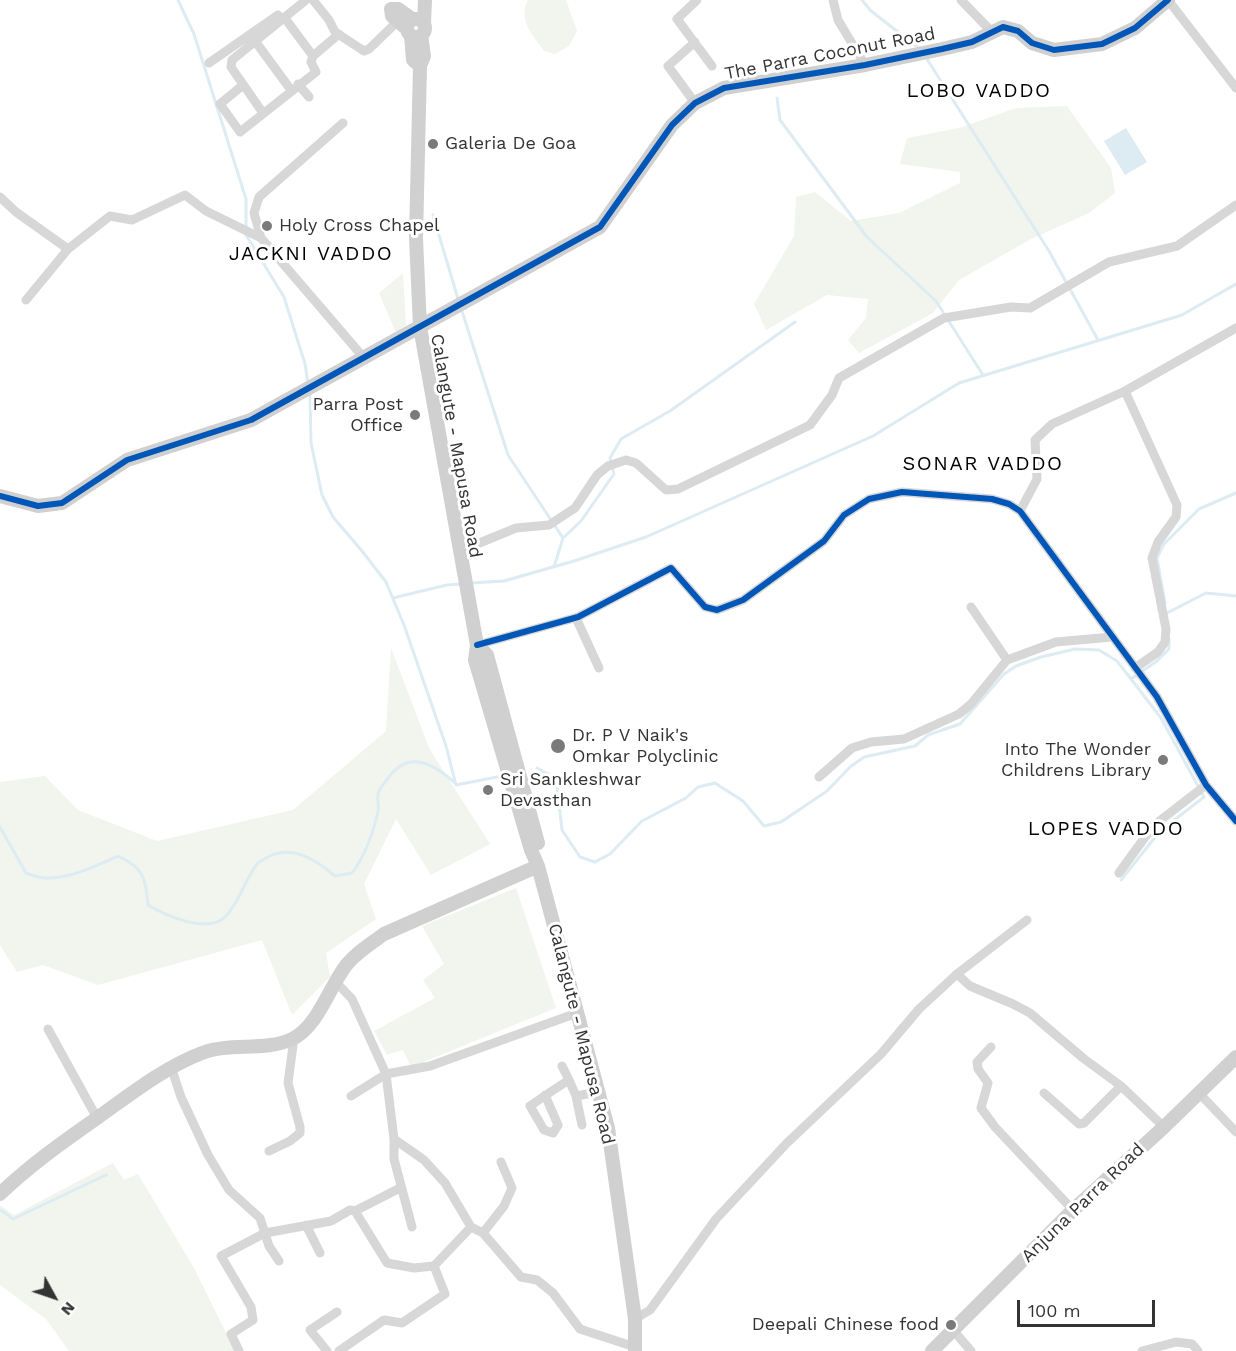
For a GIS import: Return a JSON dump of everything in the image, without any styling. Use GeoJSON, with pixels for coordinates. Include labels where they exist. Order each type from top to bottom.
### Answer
{"type":"FeatureCollection","features":[{"type":"Feature","properties":{"kind":"street"},"geometry":{"type":"LineString","coordinates":[[209,63],[297,0]]}},
{"type":"Feature","properties":{"kind":"street"},"geometry":{"type":"LineString","coordinates":[[263,113],[230,64],[306,0]]}},
{"type":"Feature","properties":{"kind":"street"},"geometry":{"type":"LineString","coordinates":[[313,0],[329,20],[333,29],[360,49],[367,51],[407,21]]}},
{"type":"Feature","properties":{"kind":"street","name":"Calangute - Mapusa Road"},"geometry":{"type":"LineString","coordinates":[[407,21],[419,0]]}},
{"type":"Feature","properties":{"kind":"street","name":"Calangute - Mapusa Road"},"geometry":{"type":"LineString","coordinates":[[407,21],[425,0]]}},
{"type":"Feature","properties":{"kind":"street"},"geometry":{"type":"LineString","coordinates":[[697,0],[677,19],[712,66]]}},
{"type":"Feature","properties":{"kind":"street"},"geometry":{"type":"LineString","coordinates":[[833,0],[838,20],[865,65]]}},
{"type":"Feature","properties":{"kind":"street"},"geometry":{"type":"LineString","coordinates":[[961,0],[992,32]]}},
{"type":"Feature","properties":{"kind":"street"},"geometry":{"type":"LineString","coordinates":[[1168,0],[1236,88]]}},
{"type":"Feature","properties":{"kind":"street","name":"The Parra Coconut Road"},"geometry":{"type":"LineString","coordinates":[[0,496],[38,506],[62,503],[127,460],[251,420],[600,226],[672,124],[695,103],[724,88],[865,65],[972,42],[1002,27],[1018,32],[1032,42],[1054,50],[1102,44],[1135,28],[1168,0]]}},
{"type":"Feature","properties":{"kind":"street"},"geometry":{"type":"LineString","coordinates":[[284,17],[313,56]]}},
{"type":"Feature","properties":{"kind":"street","name":"Calangute - Mapusa Road"},"geometry":{"type":"LineString","coordinates":[[407,21],[424,56],[420,66],[416,238],[420,327],[477,645],[475,660],[509,757],[531,850],[538,866],[608,1128],[635,1319],[635,1350]]}},
{"type":"Feature","properties":{"kind":"street"},"geometry":{"type":"LineString","coordinates":[[243,85],[222,101],[221,108],[240,132],[316,72],[311,62],[313,56],[339,34]]}},
{"type":"Feature","properties":{"kind":"street"},"geometry":{"type":"LineString","coordinates":[[255,41],[295,87],[309,98]]}},
{"type":"Feature","properties":{"kind":"street"},"geometry":{"type":"LineString","coordinates":[[695,42],[669,66],[695,103]]}},
{"type":"Feature","properties":{"kind":"street"},"geometry":{"type":"LineString","coordinates":[[261,238],[254,213],[259,197],[343,123]]}},
{"type":"Feature","properties":{"kind":"street"},"geometry":{"type":"LineString","coordinates":[[26,300],[68,249],[110,216],[132,220],[185,195],[206,211],[261,238],[364,358]]}},
{"type":"Feature","properties":{"kind":"street"},"geometry":{"type":"LineString","coordinates":[[0,197],[16,212],[68,249]]}},
{"type":"Feature","properties":{"kind":"street"},"geometry":{"type":"LineString","coordinates":[[460,551],[516,528],[549,525],[575,508],[597,476],[608,466],[627,460],[636,463],[666,490],[678,489],[810,425],[832,395],[839,378],[944,318],[1011,307],[1030,308],[1108,262],[1177,246],[1236,205]]}},
{"type":"Feature","properties":{"kind":"street"},"geometry":{"type":"LineString","coordinates":[[1020,511],[1037,479],[1035,440],[1052,424],[1125,391],[1236,328]]}},
{"type":"Feature","properties":{"kind":"street"},"geometry":{"type":"LineString","coordinates":[[1125,391],[1177,505],[1176,517],[1158,542],[1152,558],[1166,629],[1165,642],[1138,672]]}},
{"type":"Feature","properties":{"kind":"street"},"geometry":{"type":"LineString","coordinates":[[477,645],[576,618],[671,568],[705,607],[717,610],[743,600],[824,541],[844,515],[869,499],[902,492],[992,499],[1009,504],[1020,511],[1157,697],[1206,785],[1236,821]]}},
{"type":"Feature","properties":{"kind":"street"},"geometry":{"type":"LineString","coordinates":[[971,607],[1007,660]]}},
{"type":"Feature","properties":{"kind":"street"},"geometry":{"type":"LineString","coordinates":[[576,618],[598,668]]}},
{"type":"Feature","properties":{"kind":"street"},"geometry":{"type":"LineString","coordinates":[[819,777],[852,748],[871,742],[904,739],[959,714],[971,704],[1007,660],[1056,642],[1112,637]]}},
{"type":"Feature","properties":{"kind":"street"},"geometry":{"type":"LineString","coordinates":[[1119,873],[1153,826],[1206,785]]}},
{"type":"Feature","properties":{"kind":"street"},"geometry":{"type":"LineString","coordinates":[[0,1194],[20,1175],[171,1067],[204,1052],[272,1045],[294,1038],[313,1020],[328,998],[335,981],[349,962],[384,934],[538,866]]}},
{"type":"Feature","properties":{"kind":"street"},"geometry":{"type":"LineString","coordinates":[[635,1319],[650,1310],[716,1219],[779,1151],[881,1054],[919,1009],[957,974],[1028,920]]}},
{"type":"Feature","properties":{"kind":"street"},"geometry":{"type":"LineString","coordinates":[[957,974],[970,986],[1030,1013],[1083,1058],[1121,1086],[1164,1127]]}},
{"type":"Feature","properties":{"kind":"street"},"geometry":{"type":"LineString","coordinates":[[335,981],[352,999],[386,1074],[394,1138],[394,1160],[412,1227]]}},
{"type":"Feature","properties":{"kind":"street"},"geometry":{"type":"LineString","coordinates":[[351,1096],[386,1074],[430,1066],[577,1013]]}},
{"type":"Feature","properties":{"kind":"street"},"geometry":{"type":"LineString","coordinates":[[48,1029],[97,1118]]}},
{"type":"Feature","properties":{"kind":"street"},"geometry":{"type":"LineString","coordinates":[[269,1151],[290,1142],[300,1133],[288,1083],[294,1038]]}},
{"type":"Feature","properties":{"kind":"street"},"geometry":{"type":"LineString","coordinates":[[991,1047],[977,1062],[978,1069],[988,1083],[981,1108],[995,1127],[1073,1209]]}},
{"type":"Feature","properties":{"kind":"street","name":"Anjuna Parra Road"},"geometry":{"type":"LineString","coordinates":[[932,1351],[1073,1209],[1164,1127],[1236,1057]]}},
{"type":"Feature","properties":{"kind":"street"},"geometry":{"type":"LineString","coordinates":[[562,1066],[576,1096],[582,1125]]}},
{"type":"Feature","properties":{"kind":"street"},"geometry":{"type":"LineString","coordinates":[[171,1067],[181,1097],[208,1155],[229,1190],[260,1218],[269,1246],[279,1261]]}},
{"type":"Feature","properties":{"kind":"street"},"geometry":{"type":"LineString","coordinates":[[545,1095],[568,1080]]}},
{"type":"Feature","properties":{"kind":"street"},"geometry":{"type":"LineString","coordinates":[[1044,1093],[1079,1124],[1084,1123],[1121,1086]]}},
{"type":"Feature","properties":{"kind":"street"},"geometry":{"type":"LineString","coordinates":[[576,1096],[598,1092]]}},
{"type":"Feature","properties":{"kind":"street"},"geometry":{"type":"LineString","coordinates":[[1199,1093],[1236,1132]]}},
{"type":"Feature","properties":{"kind":"street"},"geometry":{"type":"LineString","coordinates":[[394,1138],[424,1160],[445,1183],[471,1227],[483,1233],[521,1277],[537,1280],[553,1293],[580,1329],[635,1350]]}},
{"type":"Feature","properties":{"kind":"street"},"geometry":{"type":"LineString","coordinates":[[483,1233],[504,1206],[512,1188],[501,1162]]}},
{"type":"Feature","properties":{"kind":"street"},"geometry":{"type":"LineString","coordinates":[[239,1351],[231,1334],[253,1320],[251,1308],[221,1256],[265,1233],[331,1221],[400,1188]]}},
{"type":"Feature","properties":{"kind":"street"},"geometry":{"type":"LineString","coordinates":[[355,1211],[387,1263],[414,1268],[434,1266],[471,1227]]}},
{"type":"Feature","properties":{"kind":"street"},"geometry":{"type":"LineString","coordinates":[[306,1225],[320,1253]]}},
{"type":"Feature","properties":{"kind":"street"},"geometry":{"type":"LineString","coordinates":[[339,1351],[384,1320],[402,1323],[445,1294],[434,1266]]}},
{"type":"Feature","properties":{"kind":"street"},"geometry":{"type":"LineString","coordinates":[[327,1351],[310,1330],[337,1312]]}},
{"type":"Feature","properties":{"kind":"street"},"geometry":{"type":"LineString","coordinates":[[953,1330],[970,1351]]}},
{"type":"Feature","properties":{"kind":"street"},"geometry":{"type":"LineString","coordinates":[[1142,1351],[1176,1342],[1192,1344],[1198,1351]]}},
{"type":"Feature","properties":{"kind":"shaded area"},"geometry":{"type":"Polygon","coordinates":[[[528,0],[566,0],[577,31],[569,46],[555,54],[544,51],[526,21],[524,14],[528,0]]]}},
{"type":"Feature","properties":{"kind":"shaded area"},"geometry":{"type":"Polygon","coordinates":[[[1067,106],[1111,168],[1115,193],[1089,213],[1031,239],[959,280],[933,313],[859,353],[848,340],[866,318],[868,299],[827,295],[766,330],[754,304],[794,236],[796,197],[815,192],[851,221],[899,213],[960,183],[960,172],[900,164],[907,138],[959,128],[1016,108],[1067,106]]]}},
{"type":"Feature","properties":{"kind":"shaded area"},"geometry":{"type":"Polygon","coordinates":[[[1126,128],[1147,162],[1125,175],[1104,141],[1126,128]]]}},
{"type":"Feature","properties":{"kind":"shaded area"},"geometry":{"type":"Polygon","coordinates":[[[403,273],[406,325],[396,333],[379,293],[403,273]]]}},
{"type":"Feature","properties":{"kind":"shaded area"},"geometry":{"type":"Polygon","coordinates":[[[391,648],[429,748],[490,844],[431,875],[396,819],[364,884],[376,919],[326,953],[330,977],[292,1015],[262,940],[98,985],[43,965],[17,972],[0,945],[0,782],[45,776],[78,810],[157,841],[293,810],[386,731],[391,648]]]}},
{"type":"Feature","properties":{"kind":"shaded area"},"geometry":{"type":"Polygon","coordinates":[[[516,888],[556,1008],[411,1067],[403,1050],[387,1055],[374,1031],[435,998],[423,980],[444,964],[422,926],[516,888]]]}},
{"type":"Feature","properties":{"kind":"shaded area"},"geometry":{"type":"Polygon","coordinates":[[[113,1163],[124,1180],[138,1174],[194,1268],[235,1351],[69,1351],[46,1319],[0,1285],[0,1205],[14,1215],[113,1163]]]}},
{"type":"Feature","properties":{"kind":"waterway"},"geometry":{"type":"LineString","coordinates":[[178,0],[194,34],[246,199],[246,235],[284,297],[305,364],[308,383]]}},
{"type":"Feature","properties":{"kind":"waterway"},"geometry":{"type":"LineString","coordinates":[[862,0],[871,11],[920,49]]}},
{"type":"Feature","properties":{"kind":"waterway"},"geometry":{"type":"LineString","coordinates":[[925,56],[1049,251],[1098,340]]}},
{"type":"Feature","properties":{"kind":"waterway"},"geometry":{"type":"LineString","coordinates":[[777,98],[780,120],[867,237],[936,301],[983,375]]}},
{"type":"Feature","properties":{"kind":"waterway"},"geometry":{"type":"LineString","coordinates":[[433,215],[458,299]]}},
{"type":"Feature","properties":{"kind":"waterway"},"geometry":{"type":"LineString","coordinates":[[471,583],[504,581],[646,537],[873,436],[959,383],[1182,315],[1236,284]]}},
{"type":"Feature","properties":{"kind":"waterway"},"geometry":{"type":"LineString","coordinates":[[461,308],[508,455],[563,538]]}},
{"type":"Feature","properties":{"kind":"waterway"},"geometry":{"type":"LineString","coordinates":[[554,567],[563,538],[581,521],[614,474],[610,458],[621,439],[670,411],[795,322]]}},
{"type":"Feature","properties":{"kind":"waterway"},"geometry":{"type":"LineString","coordinates":[[310,393],[311,443],[322,495],[333,517],[386,582],[404,625],[446,746],[456,785]]}},
{"type":"Feature","properties":{"kind":"waterway"},"geometry":{"type":"LineString","coordinates":[[1165,603],[1157,558],[1164,544],[1199,509],[1236,493]]}},
{"type":"Feature","properties":{"kind":"waterway"},"geometry":{"type":"LineString","coordinates":[[393,598],[447,585],[462,584]]}},
{"type":"Feature","properties":{"kind":"waterway"},"geometry":{"type":"LineString","coordinates":[[1167,613],[1206,593],[1236,596]]}},
{"type":"Feature","properties":{"kind":"waterway"},"geometry":{"type":"LineString","coordinates":[[537,768],[556,778],[562,830],[580,857],[595,862],[610,854],[642,821],[686,798],[698,787],[715,783],[743,801],[764,826],[781,822],[827,791],[850,767],[864,757],[915,746],[928,735],[960,724],[1004,674],[1016,666],[1075,649],[1099,650],[1117,661],[1131,679],[1157,661],[1169,649],[1169,639]]}},
{"type":"Feature","properties":{"kind":"waterway"},"geometry":{"type":"LineString","coordinates":[[1121,880],[1160,831],[1204,797],[1161,718],[1131,679]]}},
{"type":"Feature","properties":{"kind":"waterway"},"geometry":{"type":"LineString","coordinates":[[0,827],[26,873],[43,878],[54,878],[82,871],[118,856],[127,860],[142,874],[148,905],[175,918],[198,924],[209,924],[226,916],[231,910],[257,864],[277,853],[286,852],[304,856],[320,864],[335,876],[352,873],[365,852],[371,836],[378,812],[380,790],[396,769],[404,764],[422,762],[439,770],[455,783]]}},
{"type":"Feature","properties":{"kind":"waterway"},"geometry":{"type":"LineString","coordinates":[[456,785],[502,776]]}},
{"type":"Feature","properties":{"kind":"waterway"},"geometry":{"type":"LineString","coordinates":[[0,1211],[13,1219],[106,1175]]}},
{"type":"Feature","properties":{"kind":"cycle path"},"geometry":{"type":"LineString","coordinates":[[0,496],[38,506],[62,503],[127,460],[251,420],[600,227],[672,125],[695,103],[724,88],[865,65],[942,49],[972,42],[1003,27],[1018,31],[1032,43],[1054,50],[1102,44],[1135,28],[1168,0]]}},
{"type":"Feature","properties":{"kind":"cycle path"},"geometry":{"type":"LineString","coordinates":[[477,645],[578,617],[671,568],[705,607],[717,610],[743,600],[824,541],[844,515],[869,499],[902,492],[992,499],[1009,504],[1020,511],[1157,697],[1206,785],[1236,821]]}},
{"type":"Feature","properties":{"kind":"place","name":"Galeria De Goa"},"geometry":{"type":"Point","coordinates":[433,144]}},
{"type":"Feature","properties":{"kind":"place","name":"Holy Cross Chapel"},"geometry":{"type":"Point","coordinates":[267,226]}},
{"type":"Feature","properties":{"kind":"place","name":"Parra Post Office"},"geometry":{"type":"Point","coordinates":[415,415]}},
{"type":"Feature","properties":{"kind":"place","name":"Dr. P V Naik's Omkar Polyclinic"},"geometry":{"type":"Point","coordinates":[558,746]}},
{"type":"Feature","properties":{"kind":"place","name":"Into The Wonder Childrens Library"},"geometry":{"type":"Point","coordinates":[1163,760]}},
{"type":"Feature","properties":{"kind":"place","name":"Sri Sankleshwar Devasthan"},"geometry":{"type":"Point","coordinates":[488,790]}},
{"type":"Feature","properties":{"kind":"place","name":"Deepali Chinese food"},"geometry":{"type":"Point","coordinates":[951,1325]}},
{"type":"Feature","properties":{"kind":"district","name":"LOBO VADDO"},"geometry":{"type":"Point","coordinates":[979,91]}},
{"type":"Feature","properties":{"kind":"district","name":"JACKNI VADDO"},"geometry":{"type":"Point","coordinates":[311,254]}},
{"type":"Feature","properties":{"kind":"district","name":"SONAR VADDO"},"geometry":{"type":"Point","coordinates":[983,464]}},
{"type":"Feature","properties":{"kind":"district","name":"LOPES VADDO"},"geometry":{"type":"Point","coordinates":[1106,829]}}]}
